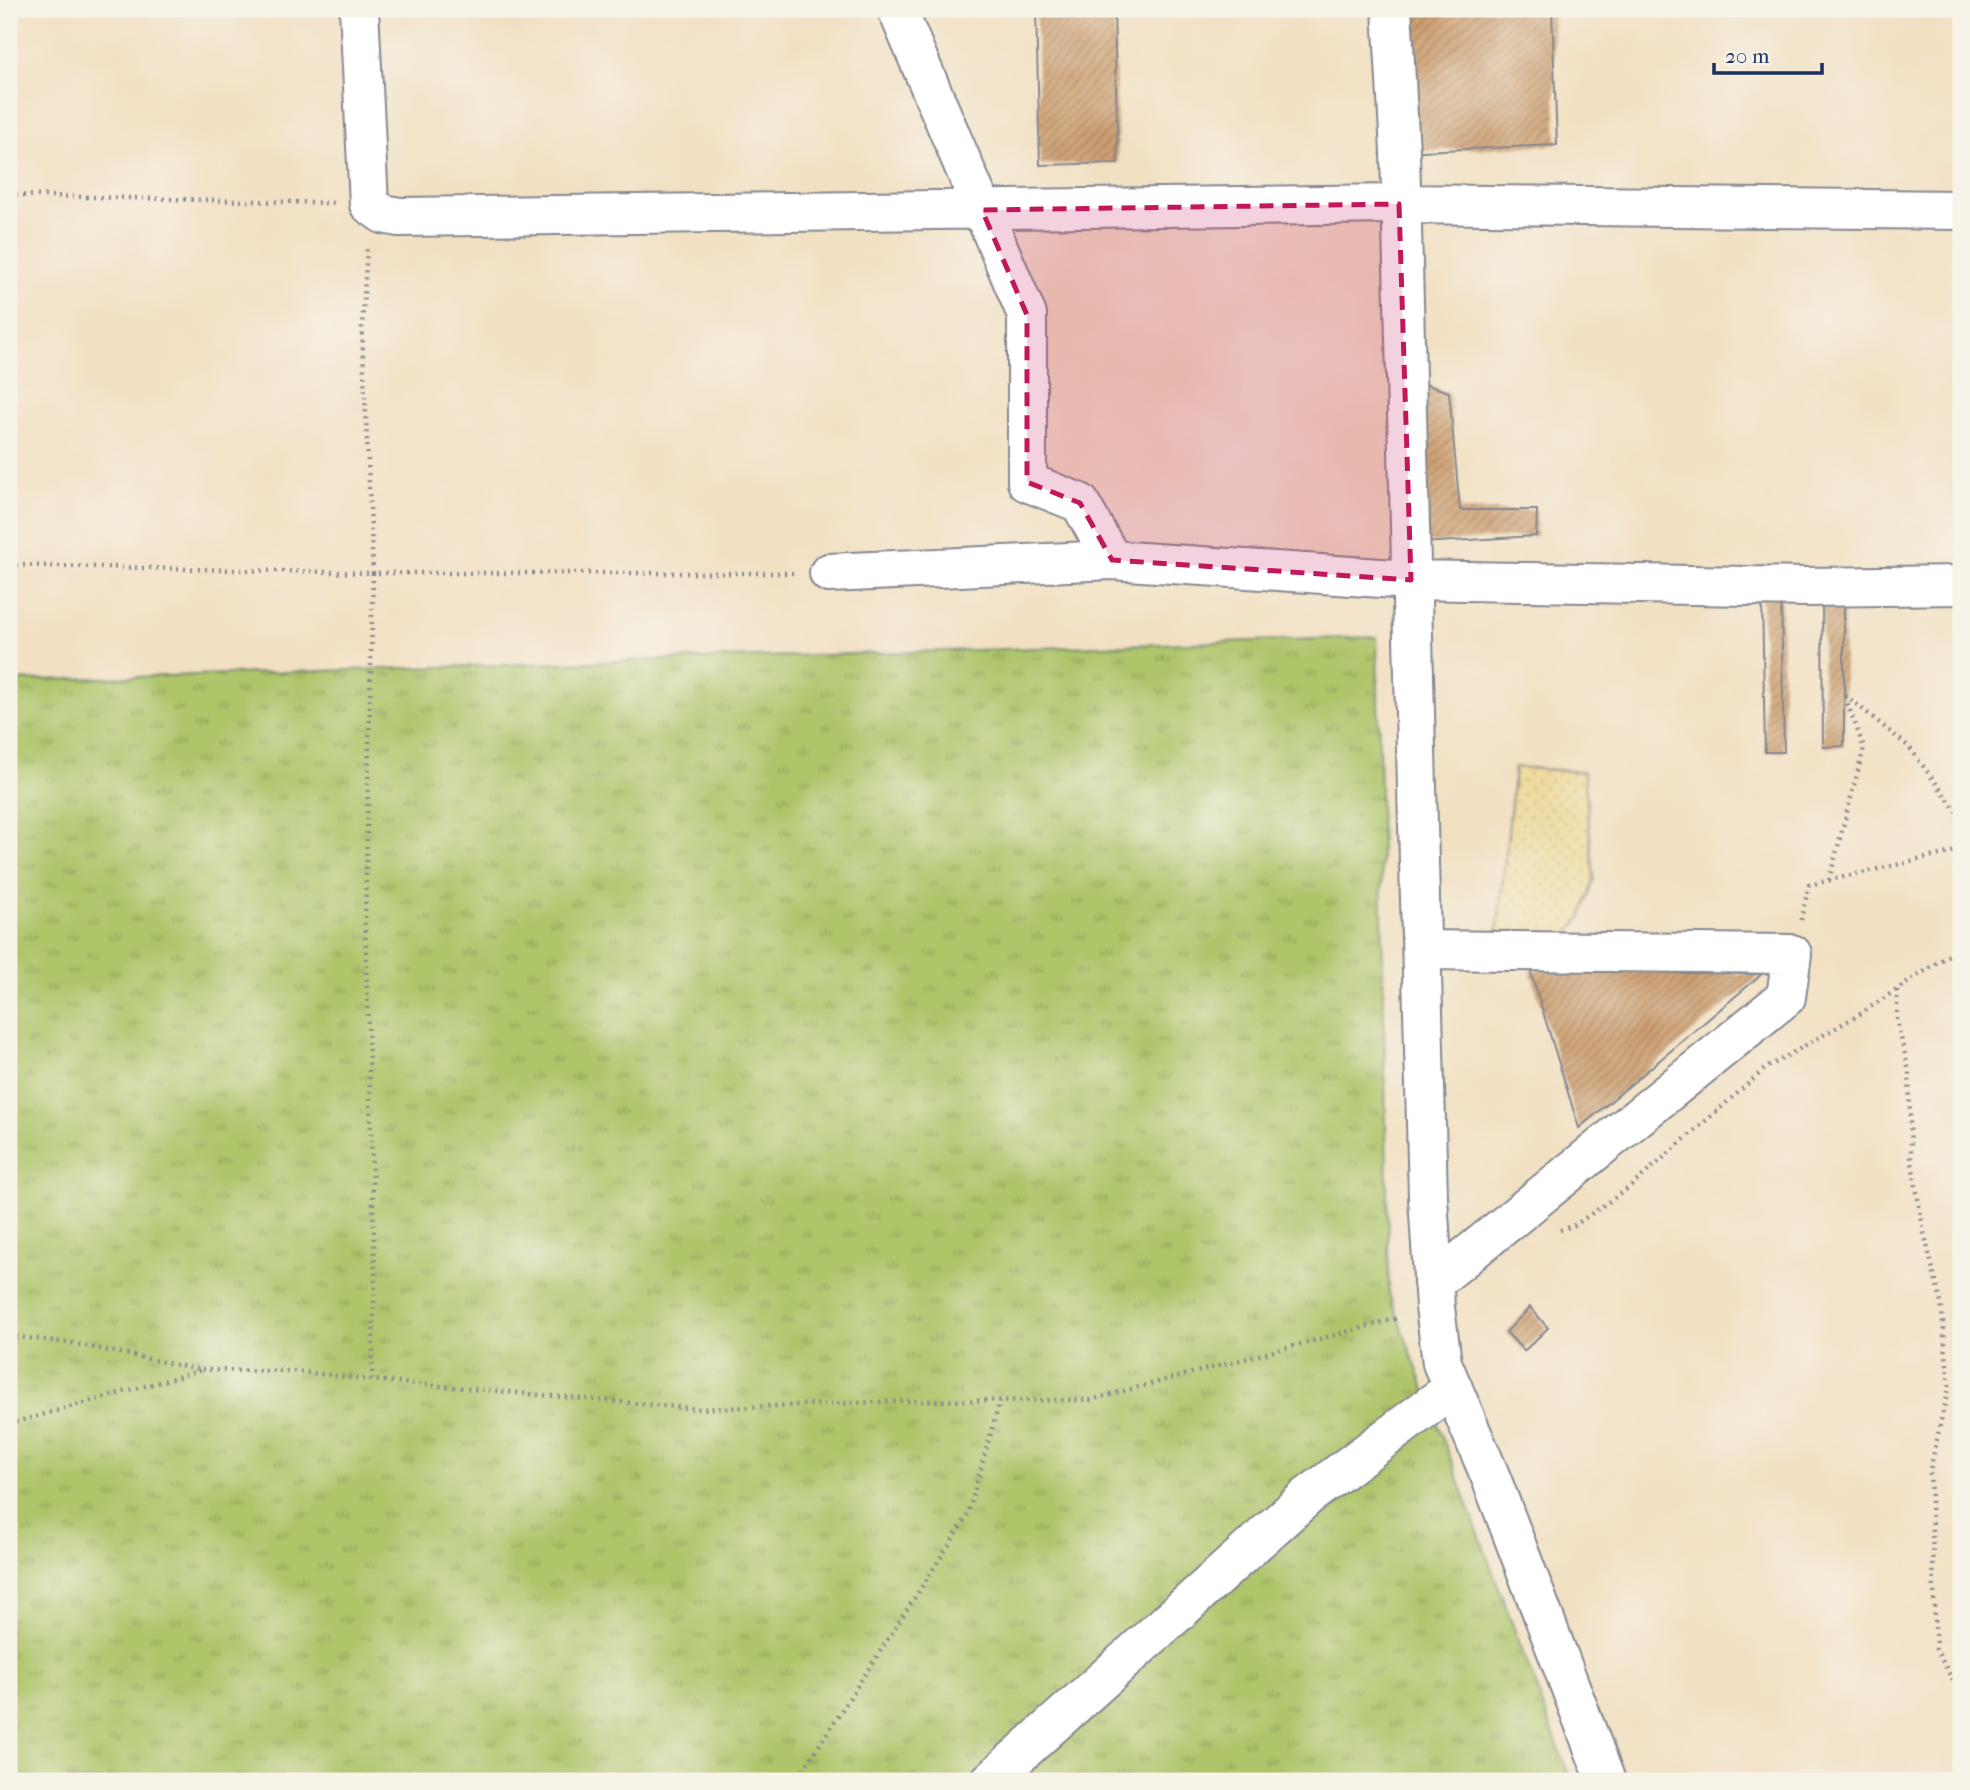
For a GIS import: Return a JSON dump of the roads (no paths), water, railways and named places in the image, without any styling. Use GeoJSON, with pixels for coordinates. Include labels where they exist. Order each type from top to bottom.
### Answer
{"type":"FeatureCollection","features":[{"type":"Feature","properties":{"kind":"street"},"geometry":{"type":"LineString","coordinates":[[359,9],[369,204],[383,214],[399,217],[1399,204],[1961,210]]}},
{"type":"Feature","properties":{"kind":"street"},"geometry":{"type":"LineString","coordinates":[[897,9],[1027,315],[1027,482],[1080,503],[1112,560]]}},
{"type":"Feature","properties":{"kind":"street"},"geometry":{"type":"LineString","coordinates":[[1392,9],[1400,152],[1399,204],[1434,1295],[1442,1363],[1491,1478],[1606,1781]]}},
{"type":"Feature","properties":{"kind":"street"},"geometry":{"type":"LineString","coordinates":[[829,573],[1112,560],[1411,580],[1806,587],[1961,585]]}},
{"type":"Feature","properties":{"kind":"street"},"geometry":{"type":"LineString","coordinates":[[1422,950],[1793,954],[1786,998],[1434,1295]]}},
{"type":"Feature","properties":{"kind":"street"},"geometry":{"type":"LineString","coordinates":[[990,1781],[1308,1496],[1452,1388]]}}]}
